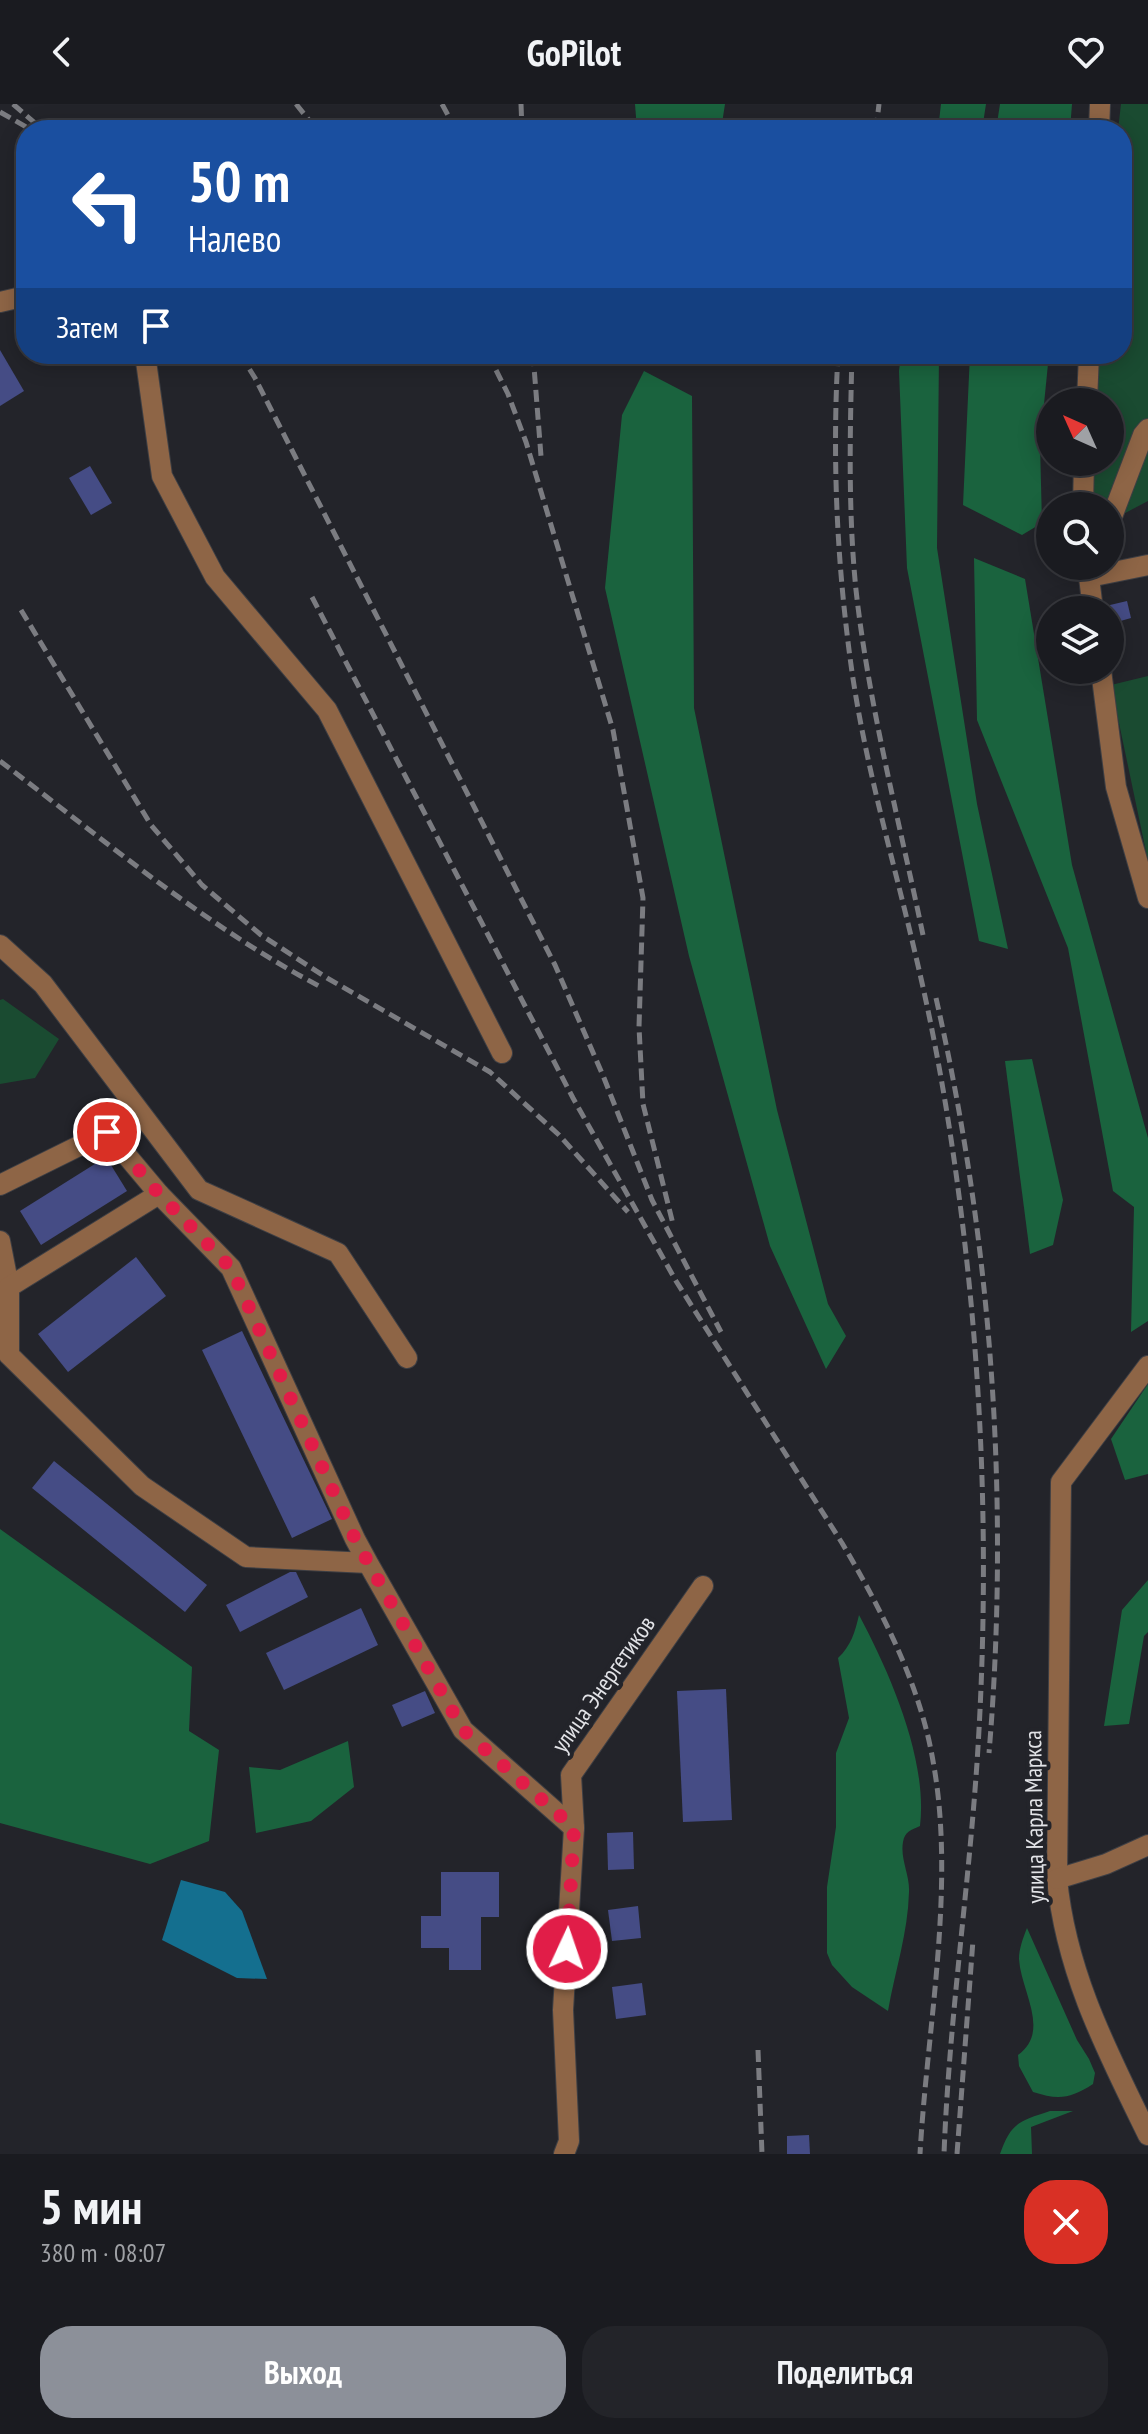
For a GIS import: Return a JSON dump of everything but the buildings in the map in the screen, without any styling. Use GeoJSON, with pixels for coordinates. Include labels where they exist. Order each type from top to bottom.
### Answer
{"type":"FeatureCollection","features":[{"type":"Feature","properties":{"kind":"street"},"geometry":{"type":"LineString","coordinates":[[146,364],[162,476],[215,577],[327,710],[502,1053]]}},
{"type":"Feature","properties":{"kind":"street"},"geometry":{"type":"LineString","coordinates":[[1088,388],[1089,364]]}},
{"type":"Feature","properties":{"kind":"street"},"geometry":{"type":"LineString","coordinates":[[1121,492],[1148,429]]}},
{"type":"Feature","properties":{"kind":"street"},"geometry":{"type":"LineString","coordinates":[[1124,567],[1148,565]]}},
{"type":"Feature","properties":{"kind":"street"},"geometry":{"type":"LineString","coordinates":[[1103,684],[1116,787],[1148,898]]}},
{"type":"Feature","properties":{"kind":"street"},"geometry":{"type":"LineString","coordinates":[[0,945],[43,984],[199,1190],[338,1253],[407,1358]]}},
{"type":"Feature","properties":{"kind":"street"},"geometry":{"type":"LineString","coordinates":[[0,1185],[107,1132],[159,1194],[231,1268],[355,1539],[463,1730],[574,1828]]}},
{"type":"Feature","properties":{"kind":"street"},"geometry":{"type":"LineString","coordinates":[[9,1287],[159,1194]]}},
{"type":"Feature","properties":{"kind":"street"},"geometry":{"type":"LineString","coordinates":[[0,1241],[9,1287],[9,1355],[142,1486],[246,1557],[368,1563]]}},
{"type":"Feature","properties":{"kind":"street","name":"улица Карла Маркса"},"geometry":{"type":"LineString","coordinates":[[1148,1366],[1061,1482],[1057,1879],[1061,1918],[1072,1964],[1092,2016],[1148,2135]]}},
{"type":"Feature","properties":{"kind":"street","name":"улица Энергетиков"},"geometry":{"type":"LineString","coordinates":[[564,2154],[569,2141],[563,2010],[574,1828],[571,1775],[703,1586]]}},
{"type":"Feature","properties":{"kind":"street"},"geometry":{"type":"LineString","coordinates":[[1057,1879],[1106,1864],[1148,1845]]}},
{"type":"Feature","properties":{"kind":"green space"},"geometry":{"type":"Polygon","coordinates":[[[635,104],[725,104],[723,120],[636,120],[635,104]]]}},
{"type":"Feature","properties":{"kind":"green space"},"geometry":{"type":"Polygon","coordinates":[[[941,104],[986,104],[984,120],[939,120],[941,104]]]}},
{"type":"Feature","properties":{"kind":"green space"},"geometry":{"type":"Polygon","coordinates":[[[1000,104],[1072,104],[1071,120],[998,120],[1000,104]]]}},
{"type":"Feature","properties":{"kind":"green space"},"geometry":{"type":"Polygon","coordinates":[[[1121,104],[1148,104],[1148,501],[1124,514],[1124,492],[1091,492],[1092,476],[1124,476],[1124,388],[1094,388],[1095,364],[1132,364],[1132,120],[1119,120],[1121,104]]]}},
{"type":"Feature","properties":{"kind":"green space"},"geometry":{"type":"Polygon","coordinates":[[[900,364],[939,364],[937,548],[977,804],[1008,949],[979,941],[907,568],[900,364]]]}},
{"type":"Feature","properties":{"kind":"green space"},"geometry":{"type":"Polygon","coordinates":[[[970,364],[1048,364],[1046,388],[1036,388],[1036,476],[1041,476],[1041,492],[1036,492],[1036,527],[1022,535],[963,505],[970,364]]]}},
{"type":"Feature","properties":{"kind":"green space"},"geometry":{"type":"Polygon","coordinates":[[[644,371],[692,396],[694,708],[777,1110],[828,1304],[846,1336],[826,1369],[770,1246],[689,956],[605,588],[622,415],[644,371]]]}},
{"type":"Feature","properties":{"kind":"green space"},"geometry":{"type":"Polygon","coordinates":[[[974,558],[1025,579],[1036,646],[1036,684],[1042,684],[1072,865],[1148,1138],[1148,1321],[1131,1332],[1134,1207],[1113,1191],[1068,948],[977,720],[974,558]]]}},
{"type":"Feature","properties":{"kind":"green space"},"geometry":{"type":"Polygon","coordinates":[[[1148,676],[1148,861],[1111,685],[1148,676]]]}},
{"type":"Feature","properties":{"kind":"green space"},"geometry":{"type":"Polygon","coordinates":[[[3,999],[59,1039],[35,1078],[0,1084],[0,1000],[3,999]]]}},
{"type":"Feature","properties":{"kind":"green space"},"geometry":{"type":"Polygon","coordinates":[[[1032,1059],[1063,1200],[1053,1245],[1030,1254],[1005,1061],[1032,1059]]]}},
{"type":"Feature","properties":{"kind":"green space"},"geometry":{"type":"Polygon","coordinates":[[[1148,1384],[1148,1474],[1125,1480],[1111,1439],[1148,1384]]]}},
{"type":"Feature","properties":{"kind":"green space"},"geometry":{"type":"Polygon","coordinates":[[[0,1529],[192,1667],[189,1731],[219,1750],[209,1841],[150,1864],[0,1823],[0,1529]]]}},
{"type":"Feature","properties":{"kind":"green space"},"geometry":{"type":"Polygon","coordinates":[[[1148,1580],[1148,1632],[1144,1636],[1129,1724],[1104,1726],[1122,1610],[1148,1580]]]}},
{"type":"Feature","properties":{"kind":"green space"},"geometry":{"type":"Polygon","coordinates":[[[859,1615],[883,1663],[904,1718],[918,1773],[921,1800],[920,1826],[907,1833],[903,1842],[909,1886],[908,1907],[888,2011],[852,1987],[832,1965],[827,1953],[827,1887],[836,1827],[836,1753],[849,1718],[838,1658],[852,1638],[859,1615]]]}},
{"type":"Feature","properties":{"kind":"green space"},"geometry":{"type":"Polygon","coordinates":[[[348,1741],[354,1787],[311,1821],[256,1833],[249,1767],[280,1770],[348,1741]]]}},
{"type":"Feature","properties":{"kind":"green space"},"geometry":{"type":"Polygon","coordinates":[[[1027,1928],[1095,2073],[1093,2084],[1070,2095],[1057,2097],[1033,2092],[1019,2066],[1018,2055],[1028,2045],[1033,2023],[1019,1959],[1027,1928]]]}},
{"type":"Feature","properties":{"kind":"green space"},"geometry":{"type":"Polygon","coordinates":[[[1050,2111],[1073,2111],[1031,2127],[1032,2154],[1000,2154],[1008,2135],[1018,2124],[1050,2111]]]}},
{"type":"Feature","properties":{"kind":"water"},"geometry":{"type":"Polygon","coordinates":[[[181,1880],[225,1892],[242,1911],[267,1979],[237,1978],[162,1940],[181,1880]]]}},
{"type":"Feature","properties":{"kind":"railway"},"geometry":{"type":"LineString","coordinates":[[13,104],[31,120]]}},
{"type":"Feature","properties":{"kind":"railway"},"geometry":{"type":"LineString","coordinates":[[296,104],[309,120]]}},
{"type":"Feature","properties":{"kind":"railway"},"geometry":{"type":"LineString","coordinates":[[442,104],[451,120]]}},
{"type":"Feature","properties":{"kind":"railway"},"geometry":{"type":"LineString","coordinates":[[521,104],[522,120]]}},
{"type":"Feature","properties":{"kind":"railway"},"geometry":{"type":"LineString","coordinates":[[877,120],[879,104]]}},
{"type":"Feature","properties":{"kind":"railway"},"geometry":{"type":"LineString","coordinates":[[0,112],[16,121]]}},
{"type":"Feature","properties":{"kind":"railway"},"geometry":{"type":"LineString","coordinates":[[246,364],[555,965],[652,1200],[721,1332]]}},
{"type":"Feature","properties":{"kind":"railway"},"geometry":{"type":"LineString","coordinates":[[493,364],[526,442],[613,730],[643,898],[639,1027],[643,1104],[673,1224]]}},
{"type":"Feature","properties":{"kind":"railway"},"geometry":{"type":"LineString","coordinates":[[534,364],[541,456]]}},
{"type":"Feature","properties":{"kind":"railway"},"geometry":{"type":"LineString","coordinates":[[838,364],[837,513],[852,672],[873,779],[940,1071],[963,1225],[978,1388],[983,1513],[983,1638],[977,1763],[944,2154]]}},
{"type":"Feature","properties":{"kind":"railway"},"geometry":{"type":"LineString","coordinates":[[852,364],[851,501],[856,590],[877,720],[923,935]]}},
{"type":"Feature","properties":{"kind":"railway"},"geometry":{"type":"LineString","coordinates":[[312,597],[573,1098],[676,1281],[842,1543],[885,1621],[909,1676],[933,1761],[942,1857],[938,1957],[920,2154]]}},
{"type":"Feature","properties":{"kind":"railway"},"geometry":{"type":"LineString","coordinates":[[21,610],[151,825],[202,885],[261,935],[327,978],[490,1072],[559,1135],[628,1212]]}},
{"type":"Feature","properties":{"kind":"railway"},"geometry":{"type":"LineString","coordinates":[[0,761],[195,909],[319,986]]}},
{"type":"Feature","properties":{"kind":"railway"},"geometry":{"type":"LineString","coordinates":[[936,998],[971,1184],[991,1373],[997,1564],[989,1753]]}},
{"type":"Feature","properties":{"kind":"railway"},"geometry":{"type":"LineString","coordinates":[[957,2154],[973,1940]]}},
{"type":"Feature","properties":{"kind":"railway"},"geometry":{"type":"LineString","coordinates":[[758,2050],[762,2154]]}},
{"type":"Feature","properties":{"kind":"route"},"geometry":{"type":"LineString","coordinates":[[107,1132],[159,1194],[231,1268],[355,1539],[463,1730],[574,1828],[567,1949]]}}]}
